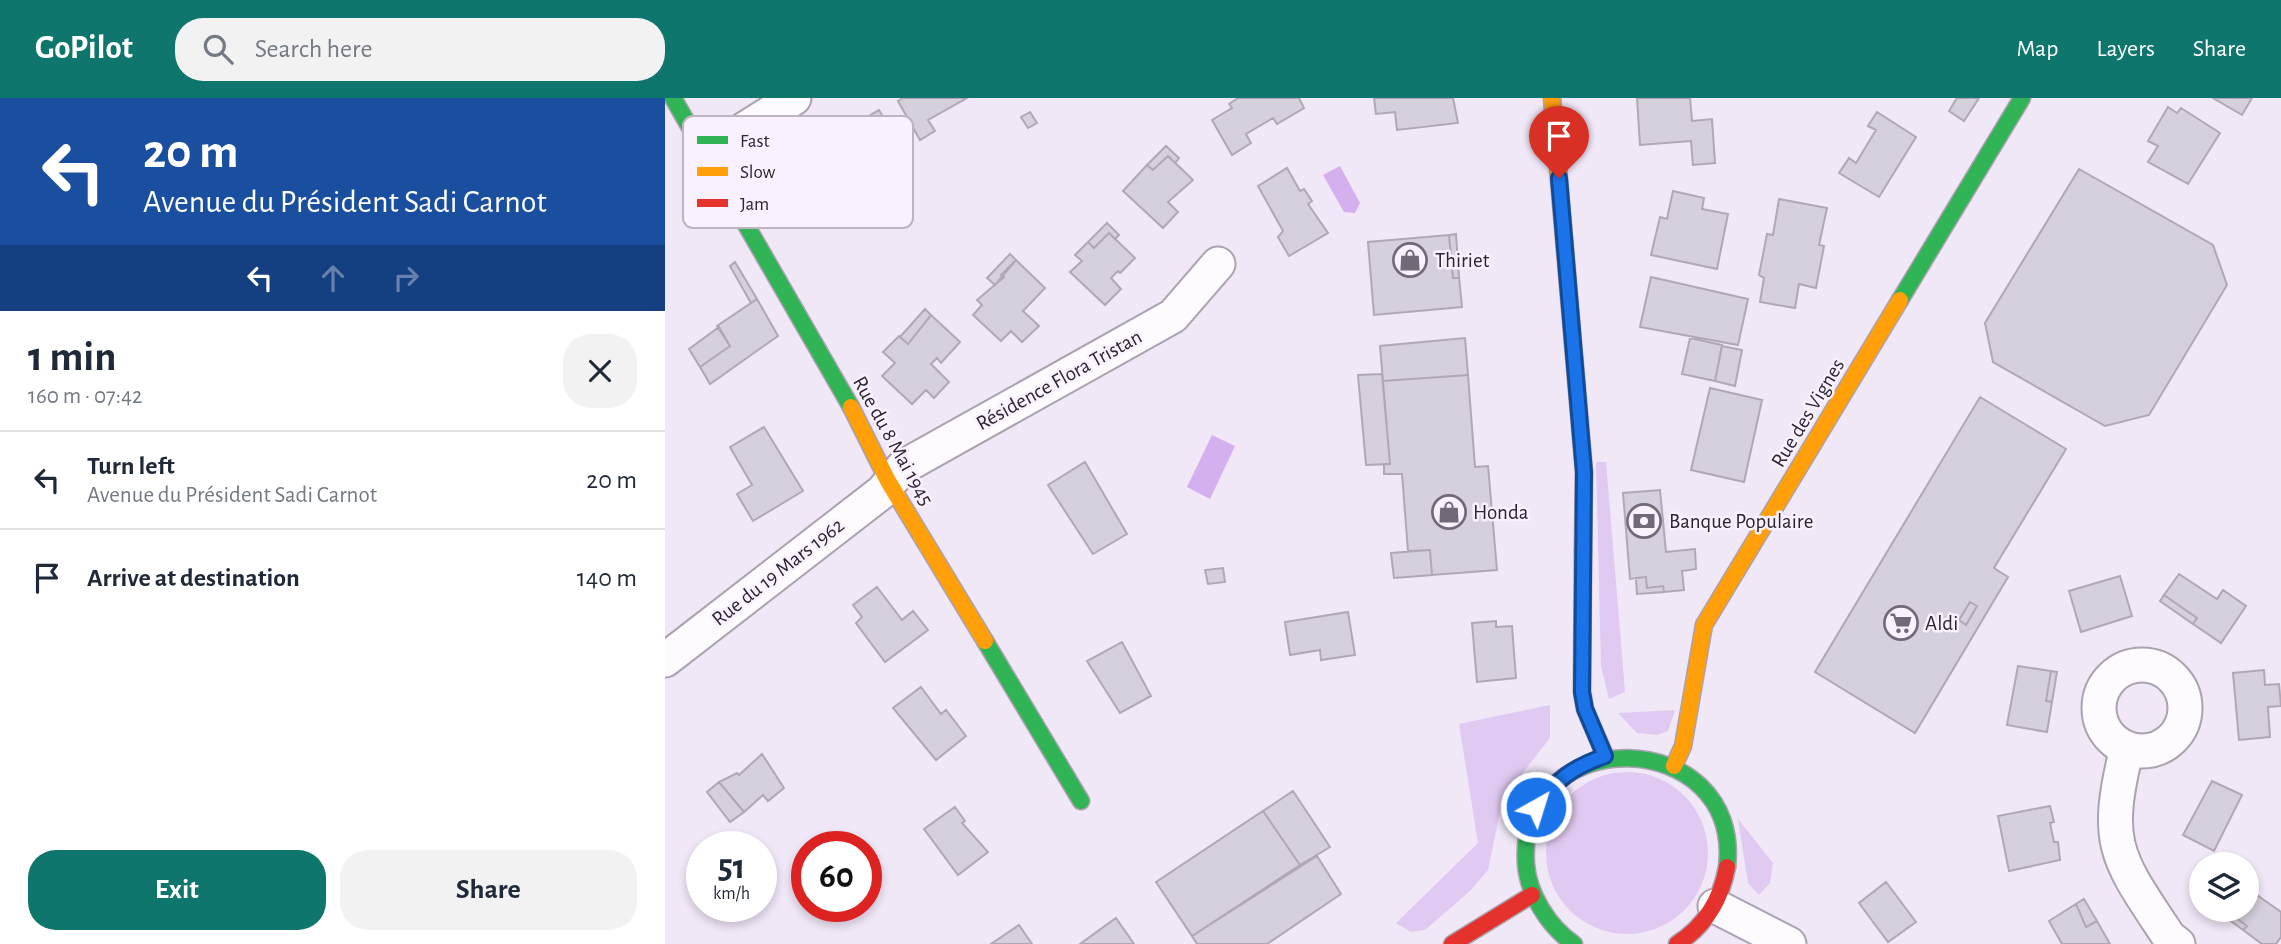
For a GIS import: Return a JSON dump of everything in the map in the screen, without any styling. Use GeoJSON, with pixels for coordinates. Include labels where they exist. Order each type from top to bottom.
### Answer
{"type":"FeatureCollection","features":[{"type":"Feature","properties":{"kind":"street","name":"Rue du 8 Mai 1945"},"geometry":{"type":"LineString","coordinates":[[673,98],[683,116]]}},
{"type":"Feature","properties":{"kind":"street"},"geometry":{"type":"LineString","coordinates":[[765,116],[794,98]]}},
{"type":"Feature","properties":{"kind":"street"},"geometry":{"type":"LineString","coordinates":[[1552,98],[1584,472],[1582,692],[1585,709],[1605,756]]}},
{"type":"Feature","properties":{"kind":"street","name":"Rue des Vignes"},"geometry":{"type":"LineString","coordinates":[[1674,766],[1683,746],[1704,625],[2022,98]]}},
{"type":"Feature","properties":{"kind":"street","name":"Rue du 8 Mai 1945"},"geometry":{"type":"LineString","coordinates":[[748,228],[870,440],[888,481],[1081,801]]}},
{"type":"Feature","properties":{"kind":"street","name":"Résidence Flora Tristan"},"geometry":{"type":"LineString","coordinates":[[888,481],[916,460],[1173,316],[1218,264]]}},
{"type":"Feature","properties":{"kind":"street","name":"Rue du 19 Mars 1962"},"geometry":{"type":"LineString","coordinates":[[665,660],[882,492],[888,481]]}},
{"type":"Feature","properties":{"kind":"street"},"geometry":{"type":"LineString","coordinates":[[2127,748],[2116,794],[2113,830],[2124,869],[2168,937],[2178,944]]}},
{"type":"Feature","properties":{"kind":"street"},"geometry":{"type":"LineString","coordinates":[[1574,944],[1563,937],[1527,885],[1524,849],[1536,807],[1558,779],[1580,765],[1605,756],[1634,754],[1674,766],[1698,783],[1719,813],[1728,847],[1727,873],[1715,906],[1688,938],[1677,944]]}},
{"type":"Feature","properties":{"kind":"street"},"geometry":{"type":"LineString","coordinates":[[1452,944],[1532,895]]}},
{"type":"Feature","properties":{"kind":"street"},"geometry":{"type":"LineString","coordinates":[[1715,906],[1789,944]]}},
{"type":"Feature","properties":{"kind":"shaded area"},"geometry":{"type":"Polygon","coordinates":[[[1340,166],[1360,203],[1355,213],[1344,212],[1323,175],[1340,166]]]}},
{"type":"Feature","properties":{"kind":"shaded area"},"geometry":{"type":"Polygon","coordinates":[[[1212,435],[1235,446],[1210,499],[1187,487],[1212,435]]]}},
{"type":"Feature","properties":{"kind":"shaded area"},"geometry":{"type":"Polygon","coordinates":[[[1596,462],[1606,462],[1625,692],[1609,699],[1601,666],[1596,462]]]}},
{"type":"Feature","properties":{"kind":"shaded area"},"geometry":{"type":"Polygon","coordinates":[[[1550,705],[1550,738],[1503,798],[1488,870],[1470,891],[1425,930],[1411,932],[1396,923],[1478,843],[1459,724],[1550,705]]]}},
{"type":"Feature","properties":{"kind":"shaded area"},"geometry":{"type":"Polygon","coordinates":[[[1675,710],[1668,731],[1657,735],[1637,733],[1618,713],[1675,710]]]}},
{"type":"Feature","properties":{"kind":"shaded area"},"geometry":{"type":"Polygon","coordinates":[[[1627,772],[1658,778],[1684,796],[1702,822],[1708,853],[1702,884],[1684,910],[1658,928],[1627,934],[1596,928],[1570,910],[1552,884],[1546,853],[1552,822],[1570,796],[1596,778],[1627,772]]]}},
{"type":"Feature","properties":{"kind":"shaded area"},"geometry":{"type":"Polygon","coordinates":[[[1738,819],[1773,863],[1770,883],[1759,895],[1748,883],[1738,819]]]}},
{"type":"Feature","properties":{"kind":"building"},"geometry":{"type":"Polygon","coordinates":[[[903,98],[967,98],[928,120],[935,131],[920,140],[913,128],[913,116],[906,116],[898,101],[903,98]]]}},
{"type":"Feature","properties":{"kind":"building"},"geometry":{"type":"Polygon","coordinates":[[[1238,98],[1299,98],[1304,108],[1277,124],[1273,118],[1246,134],[1251,143],[1232,155],[1212,120],[1232,108],[1229,104],[1238,98]]]}},
{"type":"Feature","properties":{"kind":"building"},"geometry":{"type":"Polygon","coordinates":[[[1374,98],[1453,98],[1458,123],[1397,130],[1395,112],[1376,114],[1374,98]]]}},
{"type":"Feature","properties":{"kind":"building"},"geometry":{"type":"Polygon","coordinates":[[[1637,98],[1690,98],[1692,121],[1712,119],[1715,163],[1693,165],[1691,141],[1640,145],[1637,98]]]}},
{"type":"Feature","properties":{"kind":"building"},"geometry":{"type":"Polygon","coordinates":[[[1957,98],[1979,98],[1964,121],[1949,111],[1957,98]]]}},
{"type":"Feature","properties":{"kind":"building"},"geometry":{"type":"Polygon","coordinates":[[[2213,98],[2252,98],[2242,115],[2213,98]]]}},
{"type":"Feature","properties":{"kind":"building"},"geometry":{"type":"Polygon","coordinates":[[[2168,107],[2177,113],[2181,108],[2220,133],[2188,184],[2148,162],[2158,146],[2148,141],[2168,107]]]}},
{"type":"Feature","properties":{"kind":"building"},"geometry":{"type":"Polygon","coordinates":[[[879,110],[883,116],[869,116],[879,110]]]}},
{"type":"Feature","properties":{"kind":"building"},"geometry":{"type":"Polygon","coordinates":[[[1030,112],[1037,123],[1028,128],[1021,117],[1030,112]]]}},
{"type":"Feature","properties":{"kind":"building"},"geometry":{"type":"Polygon","coordinates":[[[1877,112],[1916,137],[1879,197],[1839,173],[1849,158],[1856,163],[1876,130],[1868,126],[1877,112]]]}},
{"type":"Feature","properties":{"kind":"building"},"geometry":{"type":"Polygon","coordinates":[[[1166,146],[1179,158],[1175,163],[1168,156],[1153,170],[1147,165],[1166,146]]]}},
{"type":"Feature","properties":{"kind":"building"},"geometry":{"type":"Polygon","coordinates":[[[1168,156],[1193,180],[1168,202],[1178,212],[1163,228],[1123,191],[1147,165],[1153,170],[1168,156]]]}},
{"type":"Feature","properties":{"kind":"building"},"geometry":{"type":"Polygon","coordinates":[[[1287,168],[1300,191],[1304,189],[1312,201],[1308,204],[1328,233],[1289,256],[1278,237],[1283,231],[1258,186],[1287,168]]]}},
{"type":"Feature","properties":{"kind":"building"},"geometry":{"type":"Polygon","coordinates":[[[2079,169],[2213,245],[2227,285],[2149,415],[2105,426],[1993,362],[1985,323],[2079,169]]]}},
{"type":"Feature","properties":{"kind":"building"},"geometry":{"type":"Polygon","coordinates":[[[1673,191],[1704,198],[1702,209],[1728,214],[1717,269],[1651,255],[1660,217],[1667,219],[1673,191]]]}},
{"type":"Feature","properties":{"kind":"building"},"geometry":{"type":"Polygon","coordinates":[[[1779,199],[1827,208],[1819,245],[1824,246],[1816,288],[1799,284],[1795,308],[1760,302],[1764,278],[1759,275],[1767,234],[1773,235],[1779,199]]]}},
{"type":"Feature","properties":{"kind":"building"},"geometry":{"type":"Polygon","coordinates":[[[1107,223],[1119,235],[1115,239],[1109,233],[1094,248],[1088,242],[1107,223]]]}},
{"type":"Feature","properties":{"kind":"building"},"geometry":{"type":"Polygon","coordinates":[[[1109,233],[1135,258],[1111,278],[1121,289],[1105,305],[1070,272],[1082,261],[1075,255],[1088,242],[1094,248],[1109,233]]]}},
{"type":"Feature","properties":{"kind":"building"},"geometry":{"type":"Polygon","coordinates":[[[1456,234],[1459,277],[1453,278],[1449,235],[1456,234]]]}},
{"type":"Feature","properties":{"kind":"building","name":"Thiriet"},"geometry":{"type":"Polygon","coordinates":[[[1449,235],[1453,278],[1459,277],[1462,307],[1374,315],[1368,242],[1449,235]]]}},
{"type":"Feature","properties":{"kind":"building"},"geometry":{"type":"Polygon","coordinates":[[[1010,254],[1016,260],[995,285],[987,278],[1010,254]]]}},
{"type":"Feature","properties":{"kind":"building"},"geometry":{"type":"Polygon","coordinates":[[[1016,260],[1045,288],[1023,311],[1039,326],[1022,342],[1011,331],[1001,341],[973,315],[982,305],[977,300],[1004,277],[1001,275],[1016,260]]]}},
{"type":"Feature","properties":{"kind":"building"},"geometry":{"type":"Polygon","coordinates":[[[735,262],[757,299],[751,303],[730,266],[735,262]]]}},
{"type":"Feature","properties":{"kind":"building"},"geometry":{"type":"Polygon","coordinates":[[[1651,277],[1748,299],[1738,345],[1640,327],[1651,277]]]}},
{"type":"Feature","properties":{"kind":"building"},"geometry":{"type":"Polygon","coordinates":[[[757,299],[778,336],[710,384],[700,367],[730,346],[717,326],[757,299]]]}},
{"type":"Feature","properties":{"kind":"building"},"geometry":{"type":"Polygon","coordinates":[[[925,309],[931,315],[908,344],[900,337],[925,309]]]}},
{"type":"Feature","properties":{"kind":"building"},"geometry":{"type":"Polygon","coordinates":[[[931,315],[960,342],[941,363],[937,358],[931,364],[949,382],[934,398],[926,390],[912,404],[882,376],[895,363],[883,352],[899,336],[908,344],[931,315]]]}},
{"type":"Feature","properties":{"kind":"building"},"geometry":{"type":"Polygon","coordinates":[[[719,327],[730,346],[700,367],[689,349],[719,327]]]}},
{"type":"Feature","properties":{"kind":"building"},"geometry":{"type":"Polygon","coordinates":[[[1465,338],[1468,375],[1383,381],[1380,346],[1465,338]]]}},
{"type":"Feature","properties":{"kind":"building"},"geometry":{"type":"Polygon","coordinates":[[[1690,338],[1722,345],[1715,381],[1682,374],[1690,338]]]}},
{"type":"Feature","properties":{"kind":"building"},"geometry":{"type":"Polygon","coordinates":[[[1722,346],[1742,350],[1735,386],[1715,381],[1722,346]]]}},
{"type":"Feature","properties":{"kind":"building"},"geometry":{"type":"Polygon","coordinates":[[[1382,374],[1390,464],[1366,465],[1358,375],[1382,374]]]}},
{"type":"Feature","properties":{"kind":"building","name":"Honda"},"geometry":{"type":"Polygon","coordinates":[[[1468,375],[1475,467],[1488,466],[1497,570],[1432,575],[1430,550],[1408,551],[1402,474],[1384,474],[1384,464],[1390,464],[1383,381],[1468,375]]]}},
{"type":"Feature","properties":{"kind":"building"},"geometry":{"type":"Polygon","coordinates":[[[1710,388],[1762,400],[1744,482],[1691,470],[1710,388]]]}},
{"type":"Feature","properties":{"kind":"building"},"geometry":{"type":"Polygon","coordinates":[[[1980,397],[2066,449],[1994,568],[2008,577],[1915,733],[1815,672],[1980,397]]]}},
{"type":"Feature","properties":{"kind":"building"},"geometry":{"type":"Polygon","coordinates":[[[764,427],[803,491],[753,521],[737,494],[752,485],[730,447],[764,427]]]}},
{"type":"Feature","properties":{"kind":"building"},"geometry":{"type":"Polygon","coordinates":[[[1085,462],[1127,534],[1093,554],[1048,485],[1085,462]]]}},
{"type":"Feature","properties":{"kind":"building","name":"Banque Populaire"},"geometry":{"type":"Polygon","coordinates":[[[1660,490],[1666,552],[1695,549],[1696,569],[1682,571],[1684,590],[1664,592],[1663,586],[1647,588],[1646,577],[1630,579],[1623,493],[1660,490]]]}},
{"type":"Feature","properties":{"kind":"building"},"geometry":{"type":"Polygon","coordinates":[[[1430,550],[1432,575],[1394,578],[1391,553],[1430,550]]]}},
{"type":"Feature","properties":{"kind":"building"},"geometry":{"type":"Polygon","coordinates":[[[1223,568],[1225,582],[1208,584],[1205,570],[1223,568]]]}},
{"type":"Feature","properties":{"kind":"building"},"geometry":{"type":"Polygon","coordinates":[[[2179,574],[2217,599],[2223,590],[2246,606],[2221,643],[2193,624],[2197,618],[2164,595],[2179,574]]]}},
{"type":"Feature","properties":{"kind":"building"},"geometry":{"type":"Polygon","coordinates":[[[2120,576],[2132,616],[2081,632],[2069,591],[2120,576]]]}},
{"type":"Feature","properties":{"kind":"building"},"geometry":{"type":"Polygon","coordinates":[[[1646,577],[1647,588],[1663,586],[1664,592],[1637,594],[1636,578],[1646,577]]]}},
{"type":"Feature","properties":{"kind":"building"},"geometry":{"type":"Polygon","coordinates":[[[877,587],[902,620],[913,611],[928,630],[885,662],[856,623],[862,617],[853,605],[877,587]]]}},
{"type":"Feature","properties":{"kind":"building"},"geometry":{"type":"Polygon","coordinates":[[[2164,595],[2197,618],[2193,624],[2160,601],[2164,595]]]}},
{"type":"Feature","properties":{"kind":"building"},"geometry":{"type":"Polygon","coordinates":[[[1970,602],[1977,606],[1966,625],[1959,620],[1970,602]]]}},
{"type":"Feature","properties":{"kind":"building"},"geometry":{"type":"Polygon","coordinates":[[[1348,612],[1355,655],[1321,660],[1320,650],[1290,655],[1285,622],[1348,612]]]}},
{"type":"Feature","properties":{"kind":"building"},"geometry":{"type":"Polygon","coordinates":[[[1496,621],[1496,627],[1512,626],[1516,678],[1477,682],[1472,623],[1496,621]]]}},
{"type":"Feature","properties":{"kind":"building"},"geometry":{"type":"Polygon","coordinates":[[[1122,642],[1151,696],[1120,713],[1087,661],[1122,642]]]}},
{"type":"Feature","properties":{"kind":"building"},"geometry":{"type":"Polygon","coordinates":[[[2018,666],[2051,671],[2046,701],[2052,702],[2047,732],[2007,725],[2018,666]]]}},
{"type":"Feature","properties":{"kind":"building"},"geometry":{"type":"Polygon","coordinates":[[[2264,670],[2265,685],[2279,684],[2281,706],[2268,707],[2270,737],[2239,740],[2233,673],[2264,670]]]}},
{"type":"Feature","properties":{"kind":"building"},"geometry":{"type":"Polygon","coordinates":[[[2051,671],[2057,672],[2052,702],[2046,701],[2051,671]]]}},
{"type":"Feature","properties":{"kind":"building"},"geometry":{"type":"Polygon","coordinates":[[[921,687],[941,714],[946,710],[966,736],[936,760],[893,708],[921,687]]]}},
{"type":"Feature","properties":{"kind":"building"},"geometry":{"type":"Polygon","coordinates":[[[762,754],[784,788],[768,801],[763,795],[744,812],[719,782],[737,773],[739,775],[762,754]]]}},
{"type":"Feature","properties":{"kind":"building"},"geometry":{"type":"Polygon","coordinates":[[[2212,781],[2242,795],[2214,851],[2183,835],[2212,781]]]}},
{"type":"Feature","properties":{"kind":"building"},"geometry":{"type":"Polygon","coordinates":[[[719,782],[744,812],[730,822],[707,792],[719,782]]]}},
{"type":"Feature","properties":{"kind":"building"},"geometry":{"type":"Polygon","coordinates":[[[1293,791],[1330,847],[1300,865],[1263,811],[1293,791]]]}},
{"type":"Feature","properties":{"kind":"building"},"geometry":{"type":"Polygon","coordinates":[[[2050,806],[2054,822],[2050,823],[2054,842],[2058,842],[2060,860],[2009,871],[1998,816],[2050,806]]]}},
{"type":"Feature","properties":{"kind":"building"},"geometry":{"type":"Polygon","coordinates":[[[955,807],[965,821],[962,823],[988,852],[958,875],[924,829],[955,807]]]}},
{"type":"Feature","properties":{"kind":"building"},"geometry":{"type":"Polygon","coordinates":[[[1263,811],[1300,865],[1192,936],[1156,882],[1263,811]]]}},
{"type":"Feature","properties":{"kind":"building"},"geometry":{"type":"Polygon","coordinates":[[[1317,856],[1341,894],[1267,944],[1197,944],[1192,936],[1317,856]]]}},
{"type":"Feature","properties":{"kind":"building"},"geometry":{"type":"Polygon","coordinates":[[[1886,882],[1916,922],[1888,942],[1859,903],[1886,882]]]}},
{"type":"Feature","properties":{"kind":"building"},"geometry":{"type":"Polygon","coordinates":[[[2259,896],[2281,912],[2281,937],[2276,944],[2262,944],[2243,930],[2247,926],[2242,922],[2259,922],[2259,896]]]}},
{"type":"Feature","properties":{"kind":"building"},"geometry":{"type":"Polygon","coordinates":[[[2084,899],[2097,921],[2086,927],[2076,904],[2084,899]]]}},
{"type":"Feature","properties":{"kind":"building"},"geometry":{"type":"Polygon","coordinates":[[[2076,904],[2086,927],[2097,921],[2110,944],[2062,944],[2049,921],[2076,904]]]}},
{"type":"Feature","properties":{"kind":"building"},"geometry":{"type":"Polygon","coordinates":[[[1116,918],[1134,944],[1080,944],[1116,918]]]}},
{"type":"Feature","properties":{"kind":"building"},"geometry":{"type":"Polygon","coordinates":[[[2232,922],[2242,922],[2247,926],[2243,930],[2232,922]]]}},
{"type":"Feature","properties":{"kind":"building"},"geometry":{"type":"Polygon","coordinates":[[[1019,925],[1032,944],[991,944],[1019,925]]]}},
{"type":"Feature","properties":{"kind":"traffic: fast"},"geometry":{"type":"LineString","coordinates":[[673,98],[683,116]]}},
{"type":"Feature","properties":{"kind":"traffic: fast"},"geometry":{"type":"LineString","coordinates":[[1900,300],[2022,98]]}},
{"type":"Feature","properties":{"kind":"traffic: fast"},"geometry":{"type":"LineString","coordinates":[[748,228],[851,407]]}},
{"type":"Feature","properties":{"kind":"traffic: fast"},"geometry":{"type":"LineString","coordinates":[[1583,551],[1582,692],[1585,709],[1605,756]]}},
{"type":"Feature","properties":{"kind":"traffic: fast"},"geometry":{"type":"LineString","coordinates":[[985,641],[1081,801]]}},
{"type":"Feature","properties":{"kind":"traffic: fast"},"geometry":{"type":"LineString","coordinates":[[1574,944],[1556,929],[1541,909],[1531,887],[1526,864],[1532,817],[1555,783],[1589,764],[1629,758],[1668,766],[1701,787],[1723,820],[1727,867]]}},
{"type":"Feature","properties":{"kind":"traffic: slow"},"geometry":{"type":"LineString","coordinates":[[1552,98],[1584,472],[1583,551]]}},
{"type":"Feature","properties":{"kind":"traffic: slow"},"geometry":{"type":"LineString","coordinates":[[1674,766],[1683,746],[1704,625],[1900,300]]}},
{"type":"Feature","properties":{"kind":"traffic: slow"},"geometry":{"type":"LineString","coordinates":[[851,407],[888,481],[985,641]]}},
{"type":"Feature","properties":{"kind":"traffic: jam"},"geometry":{"type":"LineString","coordinates":[[1677,944],[1696,929],[1710,911],[1721,890],[1727,867]]}},
{"type":"Feature","properties":{"kind":"traffic: jam"},"geometry":{"type":"LineString","coordinates":[[1452,944],[1532,895]]}},
{"type":"Feature","properties":{"kind":"place","name":"Thiriet"},"geometry":{"type":"Point","coordinates":[1410,260]}},
{"type":"Feature","properties":{"kind":"place","name":"Honda"},"geometry":{"type":"Point","coordinates":[1449,512]}},
{"type":"Feature","properties":{"kind":"place","name":"Banque Populaire"},"geometry":{"type":"Point","coordinates":[1644,521]}},
{"type":"Feature","properties":{"kind":"place","name":"Aldi"},"geometry":{"type":"Point","coordinates":[1901,623]}},
{"type":"Feature","properties":{"kind":"route"},"geometry":{"type":"LineString","coordinates":[[1536,807],[1558,779],[1580,765],[1605,756],[1585,709],[1582,692],[1584,472],[1559,178]]}}]}
